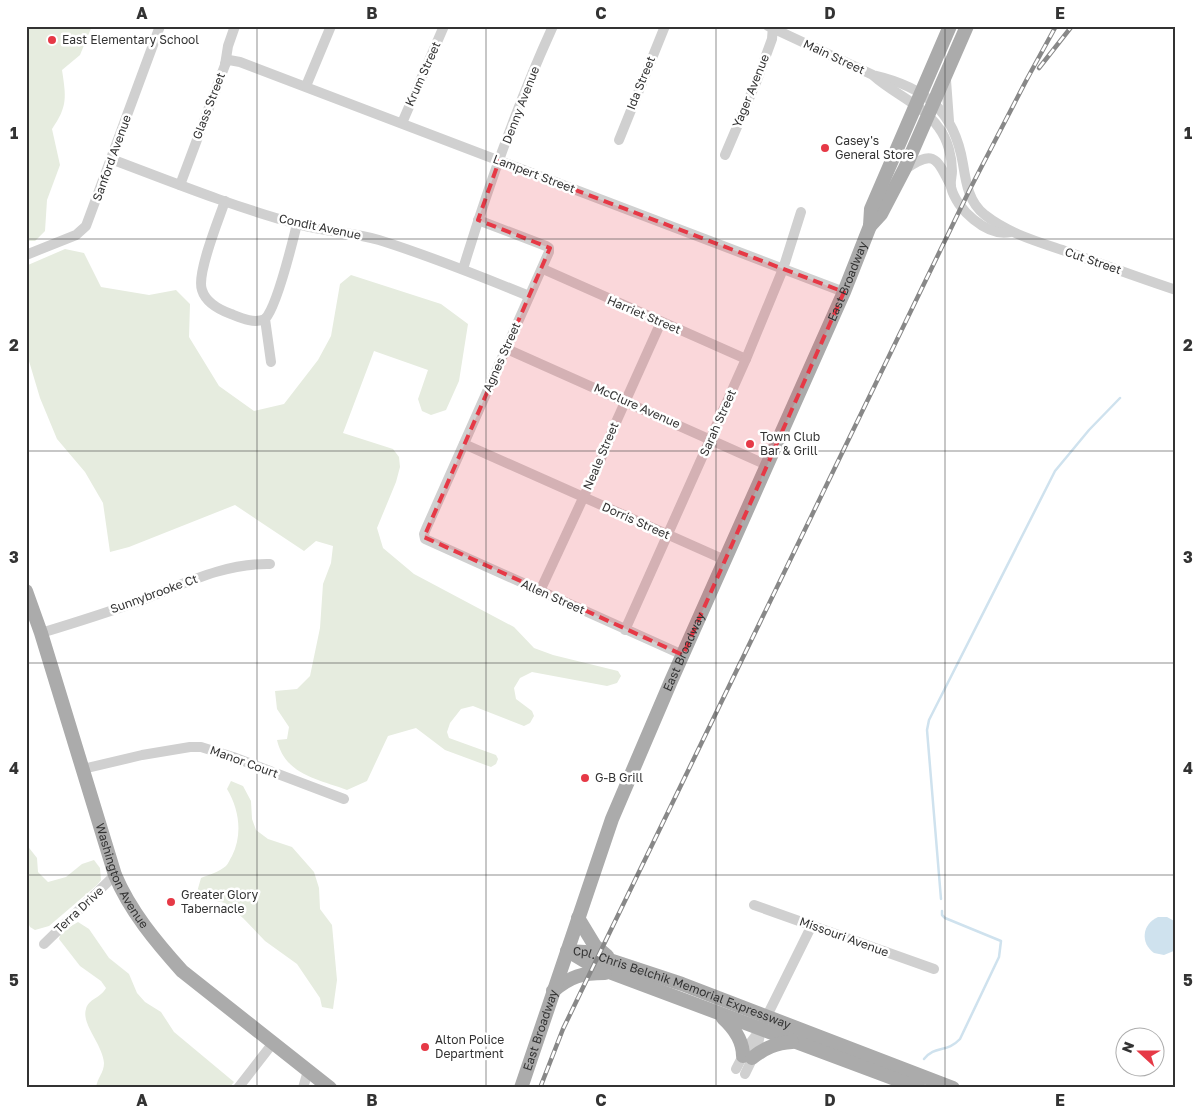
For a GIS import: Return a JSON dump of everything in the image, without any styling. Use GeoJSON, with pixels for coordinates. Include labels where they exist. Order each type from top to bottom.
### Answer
{"type":"FeatureCollection","features":[{"type":"Feature","properties":{"kind":"main road","name":"East Broadway"},"geometry":{"type":"LineString","coordinates":[[870,226],[881,214],[903,171],[950,26]]}},
{"type":"Feature","properties":{"kind":"main road","name":"East Broadway"},"geometry":{"type":"LineString","coordinates":[[521,1088],[612,819],[844,292],[870,226],[871,209],[924,104],[946,73],[967,26]]}},
{"type":"Feature","properties":{"kind":"main road","name":"Washington Avenue"},"geometry":{"type":"LineString","coordinates":[[26,591],[41,633],[115,876],[132,907],[166,954],[182,971],[330,1088]]}},
{"type":"Feature","properties":{"kind":"main road"},"geometry":{"type":"LineString","coordinates":[[554,991],[578,976],[612,967],[595,946],[578,918]]}},
{"type":"Feature","properties":{"kind":"main road","name":"Cpl. Chris Belchik Memorial Expressway"},"geometry":{"type":"LineString","coordinates":[[567,950],[585,962],[682,984],[763,1023],[794,1041],[919,1088]]}},
{"type":"Feature","properties":{"kind":"main road","name":"Cpl. Chris Belchik Memorial Expressway"},"geometry":{"type":"LineString","coordinates":[[612,967],[718,1014],[763,1023],[953,1088]]}},
{"type":"Feature","properties":{"kind":"main road"},"geometry":{"type":"LineString","coordinates":[[718,1014],[736,1033],[748,1057],[778,1043],[794,1041]]}},
{"type":"Feature","properties":{"kind":"street","name":"Sanford Avenue"},"geometry":{"type":"LineString","coordinates":[[26,255],[71,238],[83,230],[92,211],[160,26]]}},
{"type":"Feature","properties":{"kind":"street","name":"Glass Street"},"geometry":{"type":"LineString","coordinates":[[180,185],[225,64],[235,26]]}},
{"type":"Feature","properties":{"kind":"street"},"geometry":{"type":"LineString","coordinates":[[306,86],[331,26]]}},
{"type":"Feature","properties":{"kind":"street","name":"Krum Street"},"geometry":{"type":"LineString","coordinates":[[402,123],[444,26]]}},
{"type":"Feature","properties":{"kind":"street","name":"Denny Avenue"},"geometry":{"type":"LineString","coordinates":[[463,270],[478,220],[520,102],[553,26]]}},
{"type":"Feature","properties":{"kind":"street","name":"Ida Street"},"geometry":{"type":"LineString","coordinates":[[619,140],[665,26]]}},
{"type":"Feature","properties":{"kind":"street","name":"Main Street"},"geometry":{"type":"LineString","coordinates":[[771,27],[873,75],[891,79],[924,104]]}},
{"type":"Feature","properties":{"kind":"street","name":"Yager Avenue"},"geometry":{"type":"LineString","coordinates":[[725,156],[757,80],[772,38],[771,27]]}},
{"type":"Feature","properties":{"kind":"street","name":"Lampert Street"},"geometry":{"type":"LineString","coordinates":[[225,64],[229,60],[233,60],[306,86],[844,292]]}},
{"type":"Feature","properties":{"kind":"street"},"geometry":{"type":"LineString","coordinates":[[946,73],[949,121]]}},
{"type":"Feature","properties":{"kind":"street","name":"Cut Street"},"geometry":{"type":"LineString","coordinates":[[924,104],[949,121],[955,132],[960,147],[965,179],[973,202],[985,216],[1010,232],[1176,290]]}},
{"type":"Feature","properties":{"kind":"street","name":"Cut Street"},"geometry":{"type":"LineString","coordinates":[[924,104],[947,143],[952,170],[951,186]]}},
{"type":"Feature","properties":{"kind":"street","name":"Condit Avenue"},"geometry":{"type":"LineString","coordinates":[[111,159],[225,201],[298,224],[376,239],[529,296]]}},
{"type":"Feature","properties":{"kind":"street","name":"Cut Street"},"geometry":{"type":"LineString","coordinates":[[903,171],[918,160],[934,159],[938,162],[962,207],[977,221],[991,230],[1002,234],[1010,232]]}},
{"type":"Feature","properties":{"kind":"street"},"geometry":{"type":"LineString","coordinates":[[225,201],[202,274],[201,289],[207,300],[230,314],[254,321],[265,319],[269,314],[298,224]]}},
{"type":"Feature","properties":{"kind":"street","name":"Sarah Street"},"geometry":{"type":"LineString","coordinates":[[625,630],[746,359],[783,269],[800,212]]}},
{"type":"Feature","properties":{"kind":"street","name":"Agnes Street"},"geometry":{"type":"LineString","coordinates":[[424,537],[549,252],[546,246],[478,220]]}},
{"type":"Feature","properties":{"kind":"street","name":"Harriet Street"},"geometry":{"type":"LineString","coordinates":[[542,269],[746,359]]}},
{"type":"Feature","properties":{"kind":"street"},"geometry":{"type":"LineString","coordinates":[[265,319],[271,362]]}},
{"type":"Feature","properties":{"kind":"street","name":"Neale Street"},"geometry":{"type":"LineString","coordinates":[[540,591],[661,322]]}},
{"type":"Feature","properties":{"kind":"street","name":"McClure Avenue"},"geometry":{"type":"LineString","coordinates":[[507,349],[767,465]]}},
{"type":"Feature","properties":{"kind":"street","name":"Dorris Street"},"geometry":{"type":"LineString","coordinates":[[464,444],[725,560]]}},
{"type":"Feature","properties":{"kind":"street","name":"Allen Street"},"geometry":{"type":"LineString","coordinates":[[424,537],[429,542],[683,655]]}},
{"type":"Feature","properties":{"kind":"street","name":"Sunnybrooke Ct"},"geometry":{"type":"LineString","coordinates":[[41,633],[140,601],[200,576],[250,564],[270,564]]}},
{"type":"Feature","properties":{"kind":"street","name":"Manor Court"},"geometry":{"type":"LineString","coordinates":[[83,769],[142,755],[201,747],[233,757],[344,799]]}},
{"type":"Feature","properties":{"kind":"street","name":"Terra Drive"},"geometry":{"type":"LineString","coordinates":[[44,944],[115,876]]}},
{"type":"Feature","properties":{"kind":"street","name":"Missouri Avenue"},"geometry":{"type":"LineString","coordinates":[[754,905],[934,969]]}},
{"type":"Feature","properties":{"kind":"street"},"geometry":{"type":"LineString","coordinates":[[741,1071],[748,1057],[754,1036],[763,1023],[812,925]]}},
{"type":"Feature","properties":{"kind":"street"},"geometry":{"type":"LineString","coordinates":[[238,1088],[273,1043]]}},
{"type":"Feature","properties":{"kind":"street"},"geometry":{"type":"LineString","coordinates":[[303,1088],[308,1071]]}},
{"type":"Feature","properties":{"kind":"highlighted area"},"geometry":{"type":"Polygon","coordinates":[[[499,161],[844,292],[683,655],[424,537],[550,248],[478,220],[499,161]]]}},
{"type":"Feature","properties":{"kind":"shaded area"},"geometry":{"type":"Polygon","coordinates":[[[26,26],[92,26],[80,55],[62,70],[64,87],[63,107],[52,129],[60,165],[47,200],[45,231],[35,241],[26,241],[26,26]]]}},
{"type":"Feature","properties":{"kind":"shaded area"},"geometry":{"type":"Polygon","coordinates":[[[65,249],[84,253],[101,287],[149,295],[176,290],[190,304],[189,337],[219,386],[254,411],[284,404],[318,360],[331,336],[340,284],[351,275],[441,304],[468,324],[459,381],[446,410],[431,415],[422,411],[418,399],[428,370],[374,351],[343,433],[393,449],[399,457],[400,467],[396,482],[377,528],[383,548],[414,574],[514,627],[534,648],[553,655],[618,671],[621,676],[617,683],[607,686],[532,672],[520,678],[514,688],[516,699],[532,711],[534,716],[530,723],[524,726],[473,706],[461,709],[450,723],[447,732],[449,738],[496,755],[498,759],[496,764],[491,767],[445,750],[416,728],[388,736],[367,781],[347,790],[314,779],[295,768],[281,752],[277,740],[287,739],[289,727],[277,709],[275,691],[297,689],[310,676],[320,628],[323,584],[331,563],[333,546],[316,541],[304,551],[235,505],[129,547],[110,552],[103,503],[85,472],[57,439],[40,398],[26,351],[26,268],[28,265],[65,249]]]}},
{"type":"Feature","properties":{"kind":"shaded area"},"geometry":{"type":"Polygon","coordinates":[[[231,781],[243,786],[251,801],[252,819],[256,830],[268,839],[292,847],[314,872],[319,888],[320,909],[332,925],[337,980],[333,1009],[322,1007],[320,998],[297,964],[265,941],[243,918],[225,903],[204,898],[197,892],[201,878],[217,872],[226,866],[238,839],[237,813],[227,789],[231,781]]]}},
{"type":"Feature","properties":{"kind":"shaded area"},"geometry":{"type":"Polygon","coordinates":[[[26,844],[37,858],[38,872],[48,882],[66,877],[82,864],[94,860],[100,868],[101,880],[97,885],[49,926],[35,930],[30,927],[26,919],[26,844]]]}},
{"type":"Feature","properties":{"kind":"shaded area"},"geometry":{"type":"Polygon","coordinates":[[[78,922],[89,929],[109,958],[129,974],[137,993],[145,1002],[161,1012],[174,1032],[234,1082],[229,1088],[96,1088],[103,1070],[103,1056],[89,1028],[85,1015],[89,1003],[106,988],[101,981],[80,966],[59,939],[61,932],[78,922]]]}},
{"type":"Feature","properties":{"kind":"water"},"geometry":{"type":"Polygon","coordinates":[[[1158,917],[1167,917],[1176,922],[1176,950],[1164,955],[1154,953],[1149,949],[1145,939],[1146,929],[1158,917]]]}},
{"type":"Feature","properties":{"kind":"waterway"},"geometry":{"type":"LineString","coordinates":[[941,899],[927,730],[929,720],[1055,471],[1089,430],[1120,398]]}},
{"type":"Feature","properties":{"kind":"waterway"},"geometry":{"type":"LineString","coordinates":[[924,1059],[932,1052],[950,1046],[960,1039],[999,957],[1001,941],[945,918],[942,915],[942,911]]}},
{"type":"Feature","properties":{"kind":"railway"},"geometry":{"type":"LineString","coordinates":[[540,1088],[563,1029],[970,189],[1056,26]]}},
{"type":"Feature","properties":{"kind":"railway"},"geometry":{"type":"LineString","coordinates":[[1039,68],[1072,26]]}},
{"type":"Feature","properties":{"kind":"place","name":"East Elementary School"},"geometry":{"type":"Point","coordinates":[52,40]}},
{"type":"Feature","properties":{"kind":"place","name":"Casey's General Store"},"geometry":{"type":"Point","coordinates":[825,148]}},
{"type":"Feature","properties":{"kind":"place","name":"Town Club Bar & Grill"},"geometry":{"type":"Point","coordinates":[750,444]}},
{"type":"Feature","properties":{"kind":"place","name":"G-B Grill"},"geometry":{"type":"Point","coordinates":[585,778]}},
{"type":"Feature","properties":{"kind":"place","name":"Greater Glory Tabernacle"},"geometry":{"type":"Point","coordinates":[171,902]}},
{"type":"Feature","properties":{"kind":"place","name":"Alton Police Department"},"geometry":{"type":"Point","coordinates":[425,1047]}}]}
